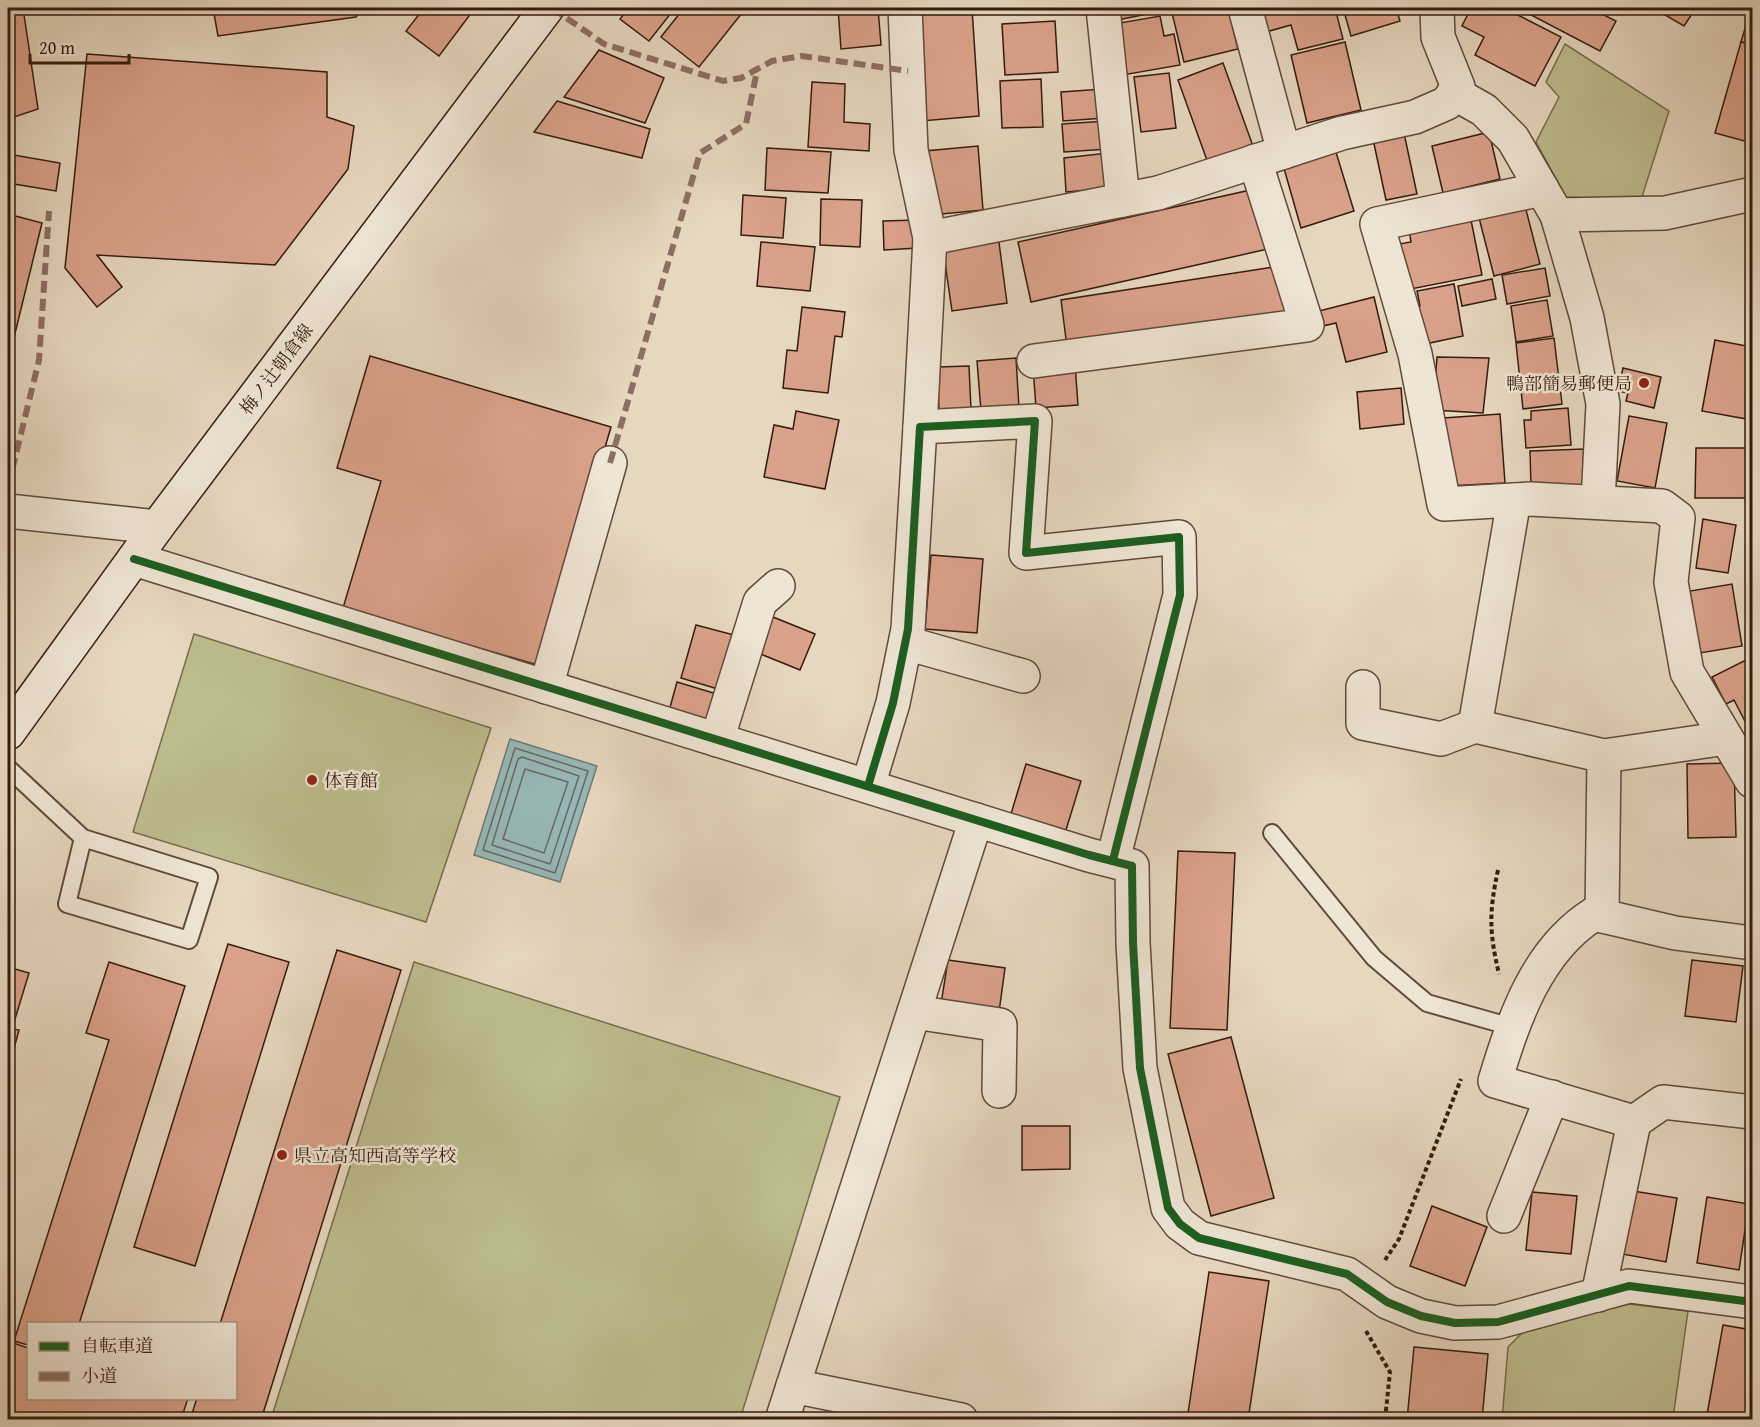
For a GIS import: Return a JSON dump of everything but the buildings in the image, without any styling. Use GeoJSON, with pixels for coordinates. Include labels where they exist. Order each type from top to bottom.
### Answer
{"type":"FeatureCollection","features":[{"type":"Feature","properties":{"kind":"street","name":"梅ノ辻朝倉線"},"geometry":{"type":"LineString","coordinates":[[8,733],[157,527],[547,8]]}},
{"type":"Feature","properties":{"kind":"street"},"geometry":{"type":"LineString","coordinates":[[867,786],[893,703],[906,643],[921,427],[930,238],[910,150],[905,8]]}},
{"type":"Feature","properties":{"kind":"street"},"geometry":{"type":"LineString","coordinates":[[1103,8],[1123,200]]}},
{"type":"Feature","properties":{"kind":"street"},"geometry":{"type":"LineString","coordinates":[[1034,361],[1307,325],[1269,156],[1245,8]]}},
{"type":"Feature","properties":{"kind":"street"},"geometry":{"type":"LineString","coordinates":[[930,238],[1158,193],[1342,133],[1415,117],[1447,104],[1458,87],[1438,37],[1437,8]]}},
{"type":"Feature","properties":{"kind":"street"},"geometry":{"type":"LineString","coordinates":[[1454,93],[1484,110],[1513,139],[1550,202],[1587,318],[1603,404],[1598,502]]}},
{"type":"Feature","properties":{"kind":"street"},"geometry":{"type":"LineString","coordinates":[[1752,194],[1665,213],[1550,202],[1377,224],[1415,354],[1444,504],[1514,500],[1598,502],[1662,506],[1678,518],[1671,582],[1687,672],[1752,781]]}},
{"type":"Feature","properties":{"kind":"street"},"geometry":{"type":"LineString","coordinates":[[921,427],[1035,421],[1026,553],[1179,537],[1179,596],[1113,860]]}},
{"type":"Feature","properties":{"kind":"street"},"geometry":{"type":"LineString","coordinates":[[546,687],[610,463]]}},
{"type":"Feature","properties":{"kind":"street"},"geometry":{"type":"LineString","coordinates":[[1475,726],[1514,500]]}},
{"type":"Feature","properties":{"kind":"street"},"geometry":{"type":"LineString","coordinates":[[8,511],[157,527]]}},
{"type":"Feature","properties":{"kind":"street"},"geometry":{"type":"LineString","coordinates":[[134,558],[976,820],[1132,866],[1133,943],[1140,1068],[1168,1208],[1180,1224],[1199,1238],[1347,1274],[1387,1302],[1421,1316],[1455,1323],[1498,1323],[1629,1286],[1752,1302]]}},
{"type":"Feature","properties":{"kind":"street"},"geometry":{"type":"LineString","coordinates":[[717,740],[760,602],[778,586]]}},
{"type":"Feature","properties":{"kind":"street"},"geometry":{"type":"LineString","coordinates":[[906,643],[1023,676]]}},
{"type":"Feature","properties":{"kind":"street"},"geometry":{"type":"LineString","coordinates":[[1363,687],[1363,723],[1441,739],[1475,726],[1605,756],[1726,738]]}},
{"type":"Feature","properties":{"kind":"street"},"geometry":{"type":"LineString","coordinates":[[1602,916],[1605,756]]}},
{"type":"Feature","properties":{"kind":"street"},"geometry":{"type":"LineString","coordinates":[[782,1419],[976,820]]}},
{"type":"Feature","properties":{"kind":"street"},"geometry":{"type":"LineString","coordinates":[[1634,1122],[1495,1081],[1498,1023],[1560,945],[1581,923],[1594,915],[1675,933],[1752,943]]}},
{"type":"Feature","properties":{"kind":"street"},"geometry":{"type":"LineString","coordinates":[[914,1012],[1000,1025],[999,1091]]}},
{"type":"Feature","properties":{"kind":"street"},"geometry":{"type":"LineString","coordinates":[[1504,1216],[1552,1097]]}},
{"type":"Feature","properties":{"kind":"street"},"geometry":{"type":"LineString","coordinates":[[1598,1295],[1634,1122],[1663,1102],[1752,1112]]}},
{"type":"Feature","properties":{"kind":"street"},"geometry":{"type":"LineString","coordinates":[[793,1386],[961,1419]]}},
{"type":"Feature","properties":{"kind":"lane"},"geometry":{"type":"LineString","coordinates":[[8,768],[83,838],[209,878],[189,940],[67,904],[83,838]]}},
{"type":"Feature","properties":{"kind":"lane"},"geometry":{"type":"LineString","coordinates":[[1272,833],[1374,958],[1427,1003],[1498,1023]]}},
{"type":"Feature","properties":{"kind":"path"},"geometry":{"type":"LineString","coordinates":[[1498,870],[1490,909],[1490,937],[1499,978],[1498,1023]]}},
{"type":"Feature","properties":{"kind":"path"},"geometry":{"type":"LineString","coordinates":[[1382,1264],[1399,1239],[1463,1074]]}},
{"type":"Feature","properties":{"kind":"path"},"geometry":{"type":"LineString","coordinates":[[1359,1324],[1371,1337],[1390,1372],[1385,1419]]}},
{"type":"Feature","properties":{"kind":"shaded area"},"geometry":{"type":"Polygon","coordinates":[[[1565,44],[1669,111],[1641,200],[1566,197],[1536,142],[1559,97],[1546,82],[1565,44]]]}},
{"type":"Feature","properties":{"kind":"shaded area","name":"体育館"},"geometry":{"type":"Polygon","coordinates":[[[194,634],[491,728],[426,922],[133,832],[194,634]]]}},
{"type":"Feature","properties":{"kind":"shaded area"},"geometry":{"type":"Polygon","coordinates":[[[414,962],[840,1097],[740,1419],[271,1419],[414,962]]]}},
{"type":"Feature","properties":{"kind":"shaded area"},"geometry":{"type":"Polygon","coordinates":[[[1629,1304],[1688,1311],[1673,1418],[1502,1420],[1508,1347],[1524,1331],[1629,1304]]]}},
{"type":"Feature","properties":{"kind":"water"},"geometry":{"type":"Polygon","coordinates":[[[510,739],[597,766],[560,882],[474,855],[510,739]]]}},
{"type":"Feature","properties":{"kind":"marked path"},"geometry":{"type":"LineString","coordinates":[[552,8],[604,44],[723,81],[741,78],[772,61],[802,56],[908,71]]}},
{"type":"Feature","properties":{"kind":"marked path"},"geometry":{"type":"LineString","coordinates":[[610,463],[700,153],[746,124],[757,71]]}},
{"type":"Feature","properties":{"kind":"marked path"},"geometry":{"type":"LineString","coordinates":[[8,487],[39,360],[49,211]]}},
{"type":"Feature","properties":{"kind":"cycle path"},"geometry":{"type":"LineString","coordinates":[[868,786],[893,703],[908,629],[920,427],[1035,421],[1026,553],[1179,537],[1180,595],[1113,860]]}},
{"type":"Feature","properties":{"kind":"cycle path"},"geometry":{"type":"LineString","coordinates":[[134,559],[1089,855],[1132,866],[1133,943],[1140,1068],[1168,1208],[1180,1224],[1199,1238],[1347,1274],[1387,1302],[1421,1316],[1455,1323],[1498,1322],[1629,1286],[1752,1302]]}},
{"type":"Feature","properties":{"kind":"place","name":"鴨部簡易郵便局"},"geometry":{"type":"Point","coordinates":[1644,383]}},
{"type":"Feature","properties":{"kind":"place","name":"体育館"},"geometry":{"type":"Point","coordinates":[312,780]}},
{"type":"Feature","properties":{"kind":"place","name":"県立高知西高等学校"},"geometry":{"type":"Point","coordinates":[282,1155]}}]}
